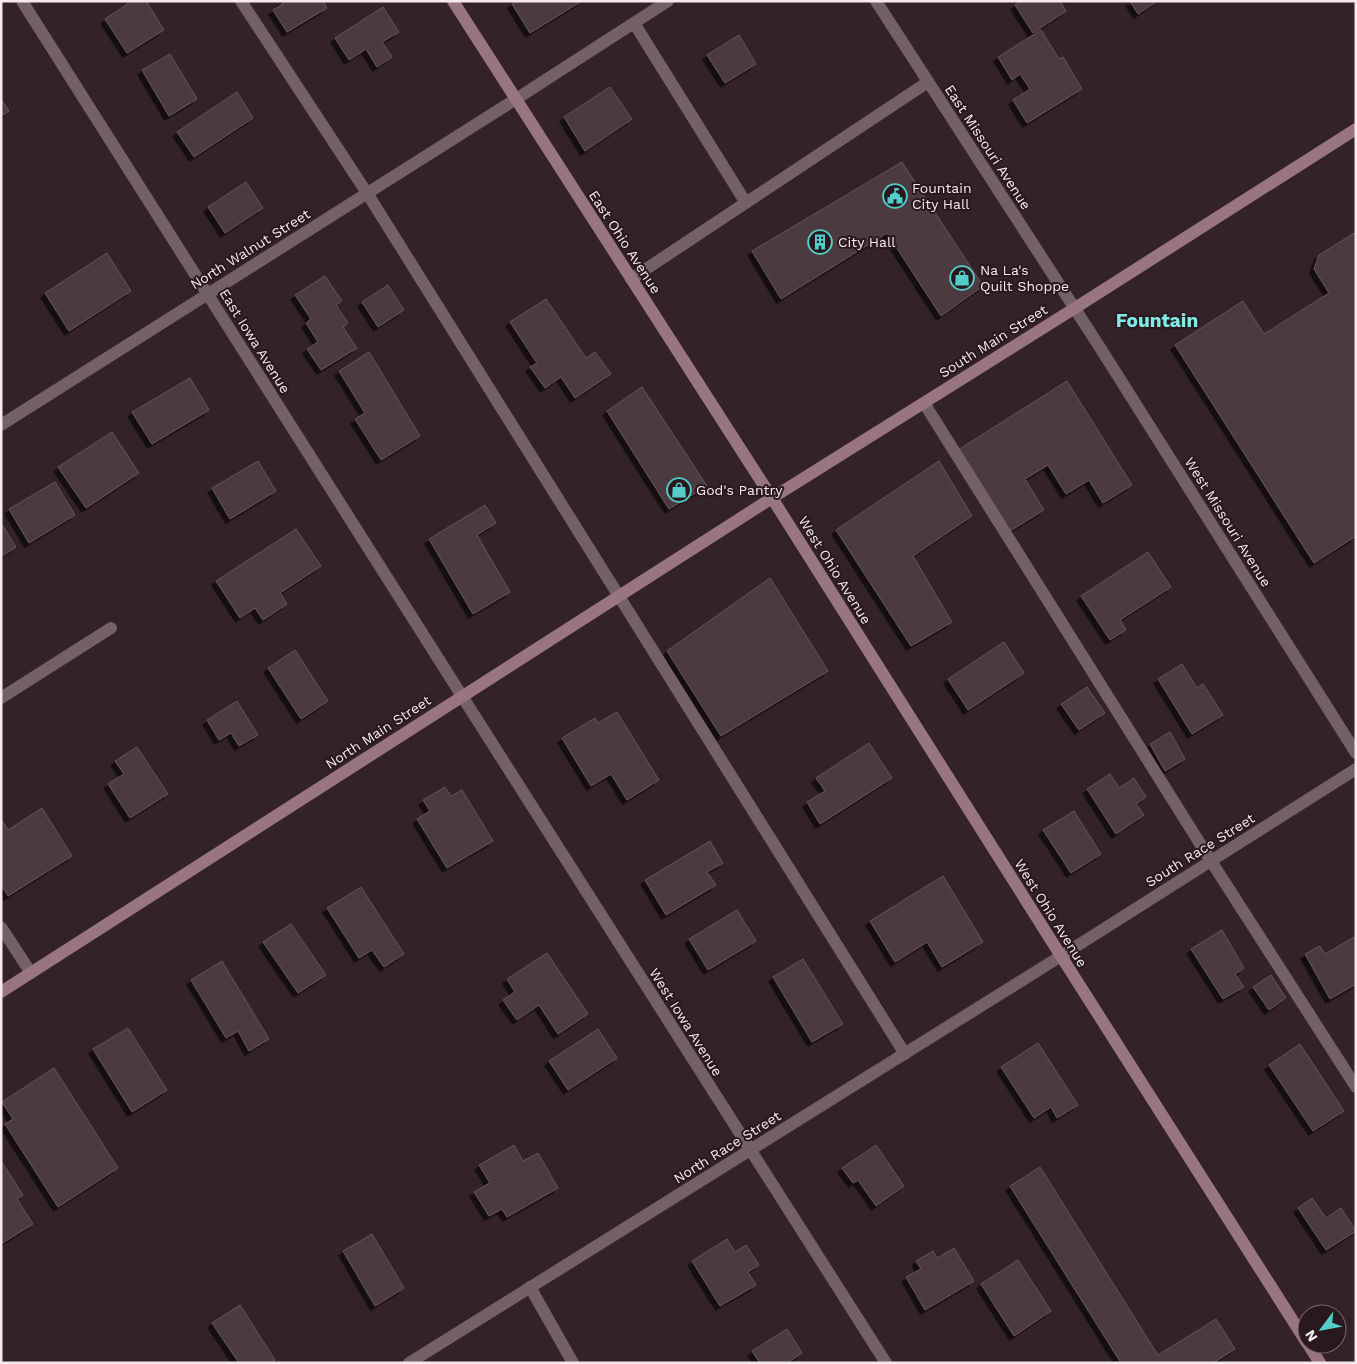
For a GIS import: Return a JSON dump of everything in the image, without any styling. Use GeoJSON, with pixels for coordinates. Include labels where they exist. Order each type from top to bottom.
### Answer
{"type":"FeatureCollection","features":[{"type":"Feature","properties":{"kind":"main road","name":"East Ohio Avenue"},"geometry":{"type":"LineString","coordinates":[[454,1],[772,498]]}},
{"type":"Feature","properties":{"kind":"main road","name":"South Main Street"},"geometry":{"type":"LineString","coordinates":[[772,498],[1356,129]]}},
{"type":"Feature","properties":{"kind":"main road","name":"North Main Street"},"geometry":{"type":"LineString","coordinates":[[1,992],[772,498]]}},
{"type":"Feature","properties":{"kind":"main road","name":"West Ohio Avenue"},"geometry":{"type":"LineString","coordinates":[[772,498],[1297,1327]]}},
{"type":"Feature","properties":{"kind":"street","name":"East Iowa Avenue"},"geometry":{"type":"LineString","coordinates":[[22,1],[462,696]]}},
{"type":"Feature","properties":{"kind":"street"},"geometry":{"type":"LineString","coordinates":[[241,1],[366,193],[905,1054]]}},
{"type":"Feature","properties":{"kind":"street","name":"North Walnut Street"},"geometry":{"type":"LineString","coordinates":[[3,421],[208,294],[668,1]]}},
{"type":"Feature","properties":{"kind":"street","name":"East Missouri Avenue"},"geometry":{"type":"LineString","coordinates":[[876,1],[1075,308]]}},
{"type":"Feature","properties":{"kind":"street"},"geometry":{"type":"LineString","coordinates":[[634,23],[746,203]]}},
{"type":"Feature","properties":{"kind":"street"},"geometry":{"type":"LineString","coordinates":[[631,279],[928,82]]}},
{"type":"Feature","properties":{"kind":"street","name":"West Missouri Avenue"},"geometry":{"type":"LineString","coordinates":[[1075,308],[1356,753]]}},
{"type":"Feature","properties":{"kind":"street"},"geometry":{"type":"LineString","coordinates":[[924,402],[1211,861],[1356,1087]]}},
{"type":"Feature","properties":{"kind":"street"},"geometry":{"type":"LineString","coordinates":[[1,698],[111,628]]}},
{"type":"Feature","properties":{"kind":"street","name":"West Iowa Avenue"},"geometry":{"type":"LineString","coordinates":[[462,696],[886,1363]]}},
{"type":"Feature","properties":{"kind":"street","name":"South Race Street"},"geometry":{"type":"LineString","coordinates":[[1061,956],[1356,769]]}},
{"type":"Feature","properties":{"kind":"street"},"geometry":{"type":"LineString","coordinates":[[1,927],[31,974]]}},
{"type":"Feature","properties":{"kind":"street","name":"North Race Street"},"geometry":{"type":"LineString","coordinates":[[409,1363],[1061,956]]}},
{"type":"Feature","properties":{"kind":"street"},"geometry":{"type":"LineString","coordinates":[[530,1287],[573,1363]]}},
{"type":"Feature","properties":{"kind":"building"},"geometry":{"type":"Polygon","coordinates":[[[132,1],[146,1],[164,30],[127,53],[105,19],[132,1]]]}},
{"type":"Feature","properties":{"kind":"building"},"geometry":{"type":"Polygon","coordinates":[[[282,1],[323,1],[327,8],[287,32],[273,10],[283,4],[282,1]]]}},
{"type":"Feature","properties":{"kind":"building"},"geometry":{"type":"Polygon","coordinates":[[[516,1],[582,1],[530,33],[512,4],[516,1]]]}},
{"type":"Feature","properties":{"kind":"building"},"geometry":{"type":"Polygon","coordinates":[[[1021,1],[1060,1],[1066,11],[1033,33],[1015,5],[1021,1]]]}},
{"type":"Feature","properties":{"kind":"building"},"geometry":{"type":"Polygon","coordinates":[[[1130,1],[1156,1],[1156,2],[1138,14],[1130,1]]]}},
{"type":"Feature","properties":{"kind":"building"},"geometry":{"type":"Polygon","coordinates":[[[383,7],[399,32],[382,42],[392,57],[377,67],[366,49],[349,60],[335,38],[383,7]]]}},
{"type":"Feature","properties":{"kind":"building"},"geometry":{"type":"Polygon","coordinates":[[[1041,30],[1059,59],[1063,57],[1082,89],[1027,123],[1013,100],[1030,89],[1020,74],[1012,80],[998,57],[1041,30]]]}},
{"type":"Feature","properties":{"kind":"building"},"geometry":{"type":"Polygon","coordinates":[[[739,35],[756,64],[725,83],[707,55],[739,35]]]}},
{"type":"Feature","properties":{"kind":"building"},"geometry":{"type":"Polygon","coordinates":[[[170,54],[197,99],[169,116],[142,70],[170,54]]]}},
{"type":"Feature","properties":{"kind":"building"},"geometry":{"type":"Polygon","coordinates":[[[610,87],[632,119],[585,151],[564,117],[610,87]]]}},
{"type":"Feature","properties":{"kind":"building"},"geometry":{"type":"Polygon","coordinates":[[[237,92],[253,118],[194,157],[177,132],[237,92]]]}},
{"type":"Feature","properties":{"kind":"building"},"geometry":{"type":"Polygon","coordinates":[[[1,99],[9,111],[1,116],[1,99]]]}},
{"type":"Feature","properties":{"kind":"building","name":"City Hall"},"geometry":{"type":"Polygon","coordinates":[[[902,162],[983,286],[941,316],[887,233],[781,299],[752,251],[902,162]]]}},
{"type":"Feature","properties":{"kind":"building"},"geometry":{"type":"Polygon","coordinates":[[[246,182],[263,208],[225,233],[208,207],[246,182]]]}},
{"type":"Feature","properties":{"kind":"building"},"geometry":{"type":"Polygon","coordinates":[[[1356,232],[1356,536],[1314,563],[1175,345],[1243,301],[1264,334],[1329,293],[1314,269],[1319,255],[1356,232]]]}},
{"type":"Feature","properties":{"kind":"building"},"geometry":{"type":"Polygon","coordinates":[[[107,253],[131,291],[69,331],[45,293],[107,253]]]}},
{"type":"Feature","properties":{"kind":"building"},"geometry":{"type":"Polygon","coordinates":[[[325,276],[342,301],[336,305],[348,323],[343,327],[357,348],[321,370],[307,349],[318,342],[306,323],[311,319],[295,295],[325,276]]]}},
{"type":"Feature","properties":{"kind":"building"},"geometry":{"type":"Polygon","coordinates":[[[388,285],[404,310],[378,327],[362,302],[388,285]]]}},
{"type":"Feature","properties":{"kind":"building"},"geometry":{"type":"Polygon","coordinates":[[[546,299],[586,358],[595,352],[611,374],[575,398],[561,377],[545,388],[530,367],[537,363],[510,322],[546,299]]]}},
{"type":"Feature","properties":{"kind":"building"},"geometry":{"type":"Polygon","coordinates":[[[369,352],[420,436],[381,460],[355,419],[365,413],[339,371],[369,352]]]}},
{"type":"Feature","properties":{"kind":"building"},"geometry":{"type":"Polygon","coordinates":[[[190,378],[209,410],[152,444],[132,412],[190,378]]]}},
{"type":"Feature","properties":{"kind":"building"},"geometry":{"type":"Polygon","coordinates":[[[1067,381],[1132,485],[1103,503],[1089,480],[1066,494],[1048,465],[1025,479],[1044,510],[1010,531],[958,450],[1067,381]]]}},
{"type":"Feature","properties":{"kind":"building"},"geometry":{"type":"Polygon","coordinates":[[[642,387],[707,486],[669,509],[607,411],[642,387]]]}},
{"type":"Feature","properties":{"kind":"building"},"geometry":{"type":"Polygon","coordinates":[[[112,432],[139,473],[86,508],[58,467],[112,432]]]}},
{"type":"Feature","properties":{"kind":"building"},"geometry":{"type":"Polygon","coordinates":[[[258,461],[276,491],[230,519],[212,488],[258,461]]]}},
{"type":"Feature","properties":{"kind":"building"},"geometry":{"type":"Polygon","coordinates":[[[939,461],[972,516],[913,556],[952,622],[911,646],[836,530],[939,461]]]}},
{"type":"Feature","properties":{"kind":"building"},"geometry":{"type":"Polygon","coordinates":[[[55,482],[75,515],[29,543],[9,509],[55,482]]]}},
{"type":"Feature","properties":{"kind":"building"},"geometry":{"type":"Polygon","coordinates":[[[485,505],[496,523],[477,535],[510,592],[473,614],[429,539],[485,505]]]}},
{"type":"Feature","properties":{"kind":"building"},"geometry":{"type":"Polygon","coordinates":[[[1,523],[16,547],[1,557],[1,523]]]}},
{"type":"Feature","properties":{"kind":"building"},"geometry":{"type":"Polygon","coordinates":[[[296,529],[321,566],[280,593],[287,604],[263,620],[255,608],[240,618],[216,581],[296,529]]]}},
{"type":"Feature","properties":{"kind":"building"},"geometry":{"type":"Polygon","coordinates":[[[1148,552],[1171,587],[1120,620],[1126,630],[1110,640],[1081,596],[1148,552]]]}},
{"type":"Feature","properties":{"kind":"building"},"geometry":{"type":"Polygon","coordinates":[[[770,578],[828,671],[721,736],[667,651],[770,578]]]}},
{"type":"Feature","properties":{"kind":"building"},"geometry":{"type":"Polygon","coordinates":[[[1004,642],[1024,673],[968,710],[948,679],[1004,642]]]}},
{"type":"Feature","properties":{"kind":"building"},"geometry":{"type":"Polygon","coordinates":[[[295,650],[328,701],[301,719],[268,668],[295,650]]]}},
{"type":"Feature","properties":{"kind":"building"},"geometry":{"type":"Polygon","coordinates":[[[1182,664],[1197,688],[1203,684],[1223,715],[1192,734],[1158,679],[1182,664]]]}},
{"type":"Feature","properties":{"kind":"building"},"geometry":{"type":"Polygon","coordinates":[[[1087,687],[1105,713],[1079,730],[1061,704],[1087,687]]]}},
{"type":"Feature","properties":{"kind":"building"},"geometry":{"type":"Polygon","coordinates":[[[237,701],[258,735],[239,746],[231,733],[219,740],[207,720],[237,701]]]}},
{"type":"Feature","properties":{"kind":"building"},"geometry":{"type":"Polygon","coordinates":[[[617,712],[659,780],[627,800],[611,774],[591,786],[562,738],[595,718],[598,723],[617,712]]]}},
{"type":"Feature","properties":{"kind":"building"},"geometry":{"type":"Polygon","coordinates":[[[1170,732],[1185,759],[1165,771],[1150,744],[1170,732]]]}},
{"type":"Feature","properties":{"kind":"building"},"geometry":{"type":"Polygon","coordinates":[[[869,743],[892,778],[820,824],[807,802],[825,791],[816,778],[869,743]]]}},
{"type":"Feature","properties":{"kind":"building"},"geometry":{"type":"Polygon","coordinates":[[[137,747],[168,794],[130,818],[108,784],[124,774],[115,761],[137,747]]]}},
{"type":"Feature","properties":{"kind":"building"},"geometry":{"type":"Polygon","coordinates":[[[1110,774],[1119,788],[1134,778],[1146,797],[1136,804],[1144,815],[1116,834],[1087,789],[1110,774]]]}},
{"type":"Feature","properties":{"kind":"building"},"geometry":{"type":"Polygon","coordinates":[[[445,787],[451,796],[462,790],[493,841],[447,868],[417,819],[430,811],[423,800],[445,787]]]}},
{"type":"Feature","properties":{"kind":"building"},"geometry":{"type":"Polygon","coordinates":[[[42,808],[72,856],[8,896],[1,885],[1,819],[8,830],[42,808]]]}},
{"type":"Feature","properties":{"kind":"building"},"geometry":{"type":"Polygon","coordinates":[[[1074,811],[1101,854],[1071,873],[1043,830],[1074,811]]]}},
{"type":"Feature","properties":{"kind":"building"},"geometry":{"type":"Polygon","coordinates":[[[710,841],[723,863],[707,872],[716,885],[666,915],[645,880],[710,841]]]}},
{"type":"Feature","properties":{"kind":"building"},"geometry":{"type":"Polygon","coordinates":[[[943,876],[983,942],[942,967],[927,942],[895,962],[870,921],[943,876]]]}},
{"type":"Feature","properties":{"kind":"building"},"geometry":{"type":"Polygon","coordinates":[[[361,887],[404,954],[384,967],[372,950],[359,958],[327,908],[361,887]]]}},
{"type":"Feature","properties":{"kind":"building"},"geometry":{"type":"Polygon","coordinates":[[[737,910],[756,941],[708,970],[689,939],[737,910]]]}},
{"type":"Feature","properties":{"kind":"building"},"geometry":{"type":"Polygon","coordinates":[[[291,924],[326,975],[298,993],[263,942],[291,924]]]}},
{"type":"Feature","properties":{"kind":"building"},"geometry":{"type":"Polygon","coordinates":[[[1222,930],[1244,968],[1235,974],[1244,987],[1223,999],[1191,949],[1222,930]]]}},
{"type":"Feature","properties":{"kind":"building"},"geometry":{"type":"Polygon","coordinates":[[[1356,936],[1356,984],[1330,999],[1305,954],[1320,946],[1325,954],[1356,936]]]}},
{"type":"Feature","properties":{"kind":"building"},"geometry":{"type":"Polygon","coordinates":[[[547,953],[588,1014],[558,1034],[539,1005],[517,1020],[503,1000],[515,992],[507,979],[547,953]]]}},
{"type":"Feature","properties":{"kind":"building"},"geometry":{"type":"Polygon","coordinates":[[[803,959],[843,1024],[812,1042],[773,977],[803,959]]]}},
{"type":"Feature","properties":{"kind":"building"},"geometry":{"type":"Polygon","coordinates":[[[222,961],[269,1039],[249,1051],[238,1031],[226,1038],[191,980],[222,961]]]}},
{"type":"Feature","properties":{"kind":"building"},"geometry":{"type":"Polygon","coordinates":[[[1271,975],[1286,998],[1269,1010],[1253,987],[1271,975]]]}},
{"type":"Feature","properties":{"kind":"building"},"geometry":{"type":"Polygon","coordinates":[[[128,1028],[167,1090],[132,1112],[93,1049],[128,1028]]]}},
{"type":"Feature","properties":{"kind":"building"},"geometry":{"type":"Polygon","coordinates":[[[598,1029],[617,1058],[568,1090],[549,1061],[598,1029]]]}},
{"type":"Feature","properties":{"kind":"building"},"geometry":{"type":"Polygon","coordinates":[[[1038,1043],[1078,1105],[1057,1118],[1051,1107],[1034,1118],[1001,1067],[1038,1043]]]}},
{"type":"Feature","properties":{"kind":"building"},"geometry":{"type":"Polygon","coordinates":[[[1300,1044],[1344,1111],[1313,1131],[1269,1065],[1300,1044]]]}},
{"type":"Feature","properties":{"kind":"building"},"geometry":{"type":"Polygon","coordinates":[[[54,1068],[118,1168],[58,1207],[5,1124],[13,1119],[2,1102],[54,1068]]]}},
{"type":"Feature","properties":{"kind":"building"},"geometry":{"type":"Polygon","coordinates":[[[514,1145],[523,1161],[538,1153],[558,1188],[507,1217],[502,1209],[489,1216],[474,1192],[490,1183],[479,1165],[514,1145]]]}},
{"type":"Feature","properties":{"kind":"building"},"geometry":{"type":"Polygon","coordinates":[[[876,1145],[904,1186],[876,1206],[858,1180],[853,1183],[842,1168],[876,1145]]]}},
{"type":"Feature","properties":{"kind":"building"},"geometry":{"type":"Polygon","coordinates":[[[1,1161],[23,1195],[17,1199],[33,1224],[1,1244],[1,1161]]]}},
{"type":"Feature","properties":{"kind":"building"},"geometry":{"type":"Polygon","coordinates":[[[1040,1167],[1158,1355],[1216,1319],[1235,1349],[1213,1363],[1121,1363],[1010,1186],[1040,1167]]]}},
{"type":"Feature","properties":{"kind":"building"},"geometry":{"type":"Polygon","coordinates":[[[1312,1198],[1326,1218],[1341,1208],[1356,1231],[1326,1250],[1298,1208],[1312,1198]]]}},
{"type":"Feature","properties":{"kind":"building"},"geometry":{"type":"Polygon","coordinates":[[[372,1234],[404,1288],[375,1306],[343,1251],[372,1234]]]}},
{"type":"Feature","properties":{"kind":"building"},"geometry":{"type":"Polygon","coordinates":[[[727,1239],[735,1252],[746,1245],[759,1265],[748,1272],[756,1285],[720,1306],[692,1261],[727,1239]]]}},
{"type":"Feature","properties":{"kind":"building"},"geometry":{"type":"Polygon","coordinates":[[[954,1248],[974,1281],[925,1310],[906,1277],[921,1269],[916,1261],[933,1251],[937,1258],[954,1248]]]}},
{"type":"Feature","properties":{"kind":"building"},"geometry":{"type":"Polygon","coordinates":[[[1018,1260],[1051,1311],[1014,1336],[981,1284],[1018,1260]]]}},
{"type":"Feature","properties":{"kind":"building"},"geometry":{"type":"Polygon","coordinates":[[[240,1305],[275,1360],[271,1363],[239,1363],[212,1323],[240,1305]]]}},
{"type":"Feature","properties":{"kind":"building"},"geometry":{"type":"Polygon","coordinates":[[[787,1329],[802,1353],[787,1363],[760,1363],[752,1351],[787,1329]]]}},
{"type":"Feature","properties":{"kind":"place","name":"Fountain City Hall"},"geometry":{"type":"Point","coordinates":[895,196]}},
{"type":"Feature","properties":{"kind":"place","name":"City Hall"},"geometry":{"type":"Point","coordinates":[820,242]}},
{"type":"Feature","properties":{"kind":"place","name":"Na La's Quilt Shoppe"},"geometry":{"type":"Point","coordinates":[962,278]}},
{"type":"Feature","properties":{"kind":"place","name":"God's Pantry"},"geometry":{"type":"Point","coordinates":[679,490]}},
{"type":"Feature","properties":{"kind":"district","name":"Fountain"},"geometry":{"type":"Point","coordinates":[1157,320]}}]}
